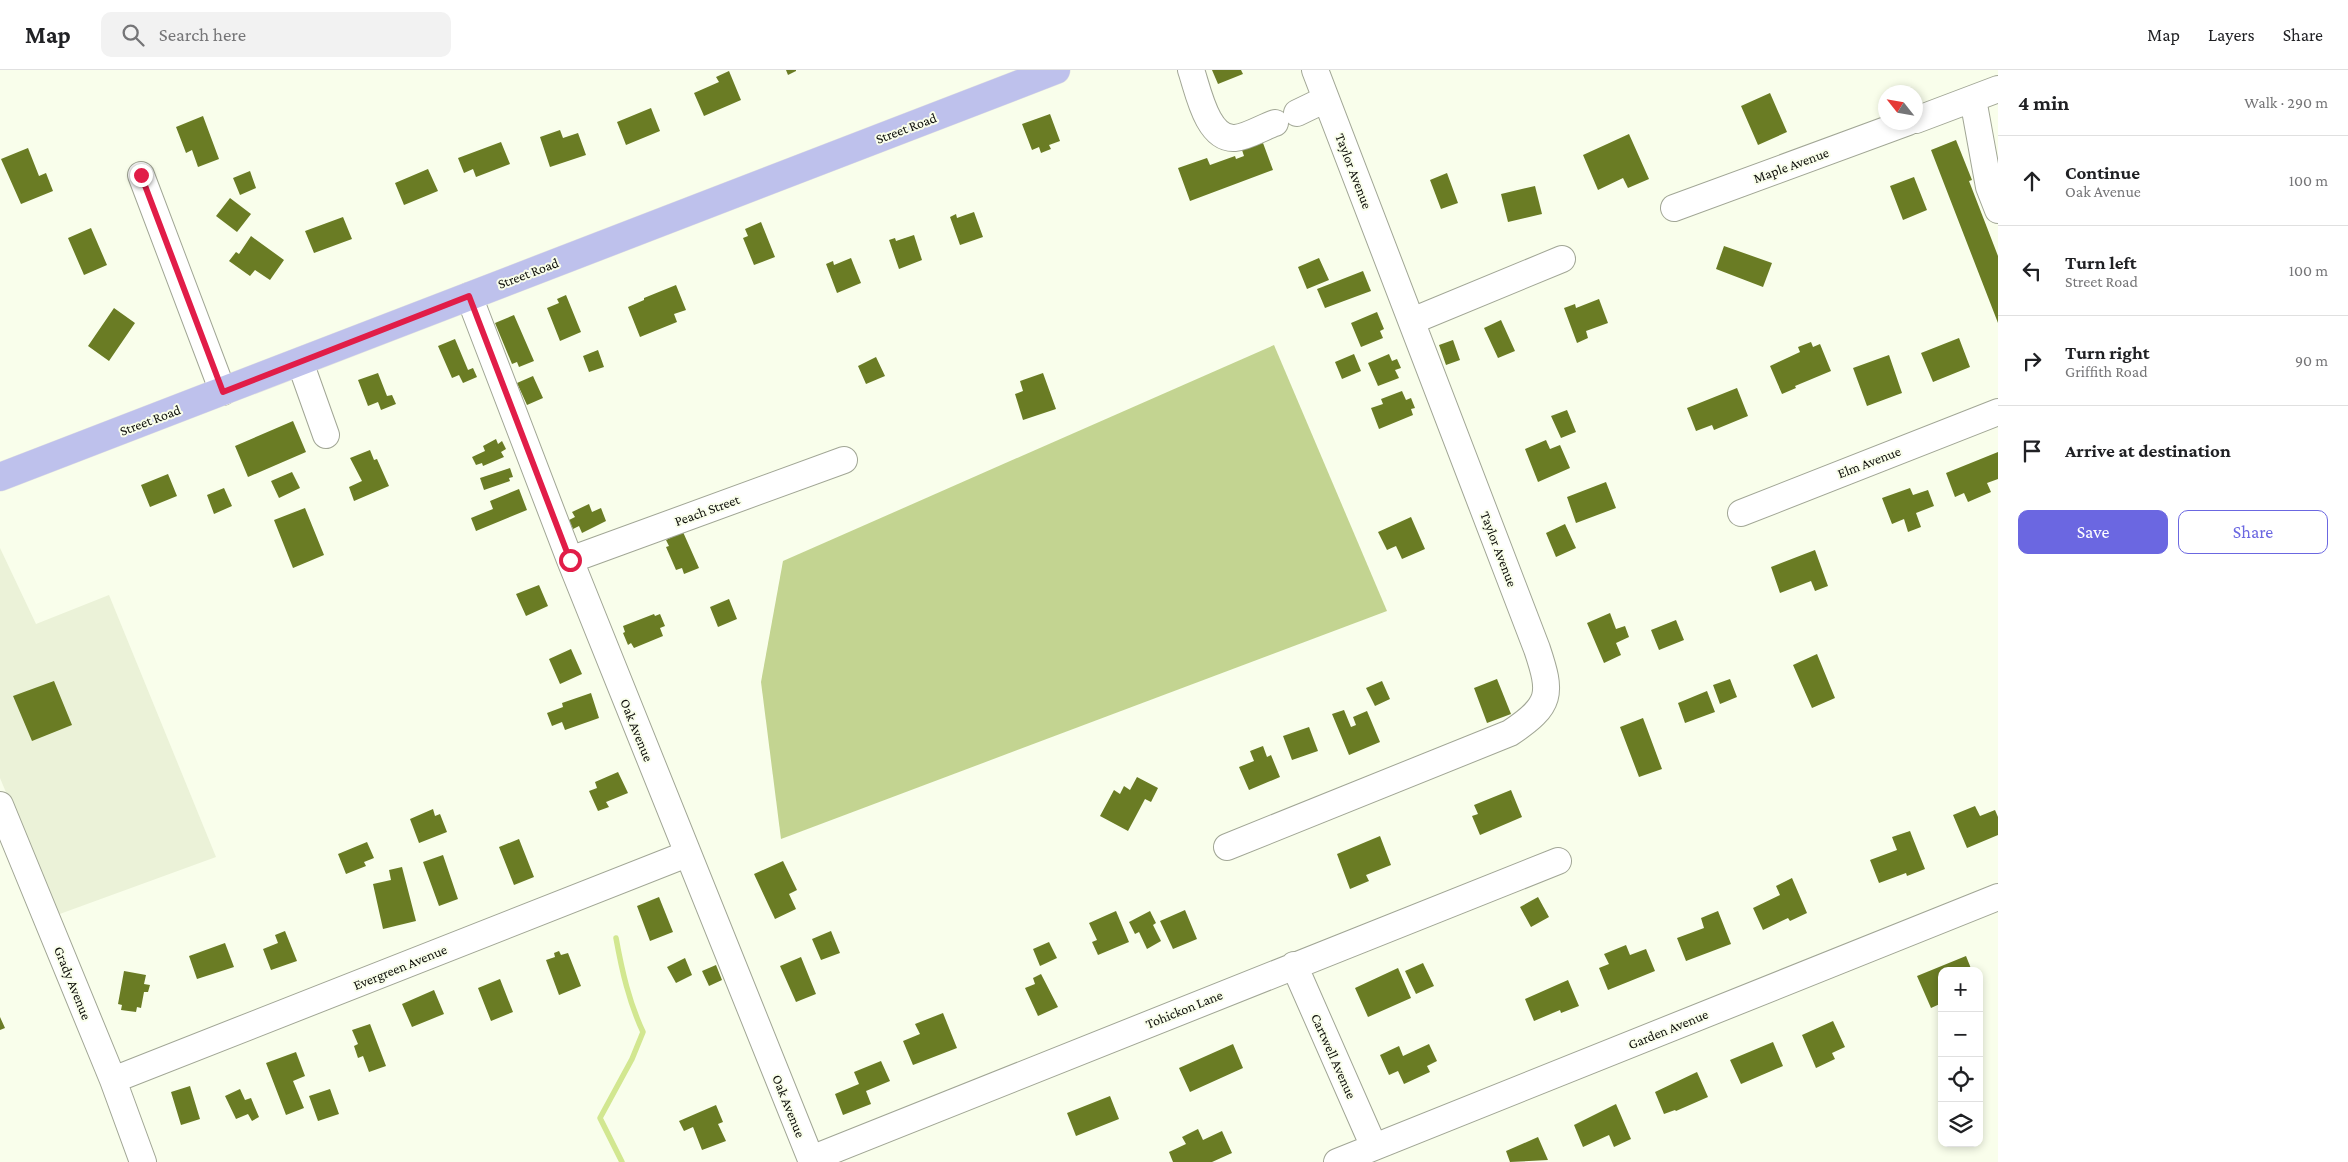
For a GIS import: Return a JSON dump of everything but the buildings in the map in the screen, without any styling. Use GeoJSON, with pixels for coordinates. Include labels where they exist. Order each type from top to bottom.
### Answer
{"type":"FeatureCollection","features":[{"type":"Feature","properties":{"kind":"main road","name":"Street Road"},"geometry":{"type":"LineString","coordinates":[[0,477],[1056,70]]}},
{"type":"Feature","properties":{"kind":"street"},"geometry":{"type":"LineString","coordinates":[[1191,70],[1211,125],[1224,136],[1235,138],[1286,118],[1326,99]]}},
{"type":"Feature","properties":{"kind":"street","name":"Taylor Avenue"},"geometry":{"type":"LineString","coordinates":[[1227,846],[1510,733],[1529,720],[1541,705],[1547,693],[1547,680],[1537,649],[1315,70]]}},
{"type":"Feature","properties":{"kind":"street"},"geometry":{"type":"LineString","coordinates":[[1923,117],[1998,89]]}},
{"type":"Feature","properties":{"kind":"street"},"geometry":{"type":"LineString","coordinates":[[1973,99],[1989,187],[1998,210]]}},
{"type":"Feature","properties":{"kind":"street","name":"Maple Avenue"},"geometry":{"type":"LineString","coordinates":[[1674,208],[1886,130]]}},
{"type":"Feature","properties":{"kind":"street"},"geometry":{"type":"LineString","coordinates":[[141,175],[223,392]]}},
{"type":"Feature","properties":{"kind":"street"},"geometry":{"type":"LineString","coordinates":[[1412,321],[1562,259]]}},
{"type":"Feature","properties":{"kind":"street","name":"Oak Avenue"},"geometry":{"type":"LineString","coordinates":[[469,296],[570,560],[686,854],[811,1160]]}},
{"type":"Feature","properties":{"kind":"street"},"geometry":{"type":"LineString","coordinates":[[300,362],[326,434]]}},
{"type":"Feature","properties":{"kind":"street","name":"Elm Avenue"},"geometry":{"type":"LineString","coordinates":[[1741,513],[1998,412]]}},
{"type":"Feature","properties":{"kind":"street","name":"Peach Street"},"geometry":{"type":"LineString","coordinates":[[570,560],[844,460]]}},
{"type":"Feature","properties":{"kind":"street","name":"Grady Avenue"},"geometry":{"type":"LineString","coordinates":[[0,805],[113,1080],[144,1162]]}},
{"type":"Feature","properties":{"kind":"street","name":"Evergreen Avenue"},"geometry":{"type":"LineString","coordinates":[[113,1080],[686,854]]}},
{"type":"Feature","properties":{"kind":"street","name":"Tohickon Lane"},"geometry":{"type":"LineString","coordinates":[[811,1160],[1558,860]]}},
{"type":"Feature","properties":{"kind":"street","name":"Garden Avenue"},"geometry":{"type":"LineString","coordinates":[[1337,1162],[1998,897]]}},
{"type":"Feature","properties":{"kind":"street","name":"Cartwell Avenue"},"geometry":{"type":"LineString","coordinates":[[1294,965],[1374,1147]]}},
{"type":"Feature","properties":{"kind":"shaded area"},"geometry":{"type":"Polygon","coordinates":[[[0,548],[36,624],[109,595],[216,857],[57,915],[0,778],[0,548]]]}},
{"type":"Feature","properties":{"kind":"green space"},"geometry":{"type":"Polygon","coordinates":[[[1274,345],[1387,611],[781,839],[761,682],[783,561],[1274,345]]]}},
{"type":"Feature","properties":{"kind":"waterway"},"geometry":{"type":"LineString","coordinates":[[616,938],[626,986],[643,1032],[632,1059],[600,1118],[622,1162]]}},
{"type":"Feature","properties":{"kind":"route"},"geometry":{"type":"LineString","coordinates":[[141,175],[223,392],[469,296],[570,560]]}}]}
